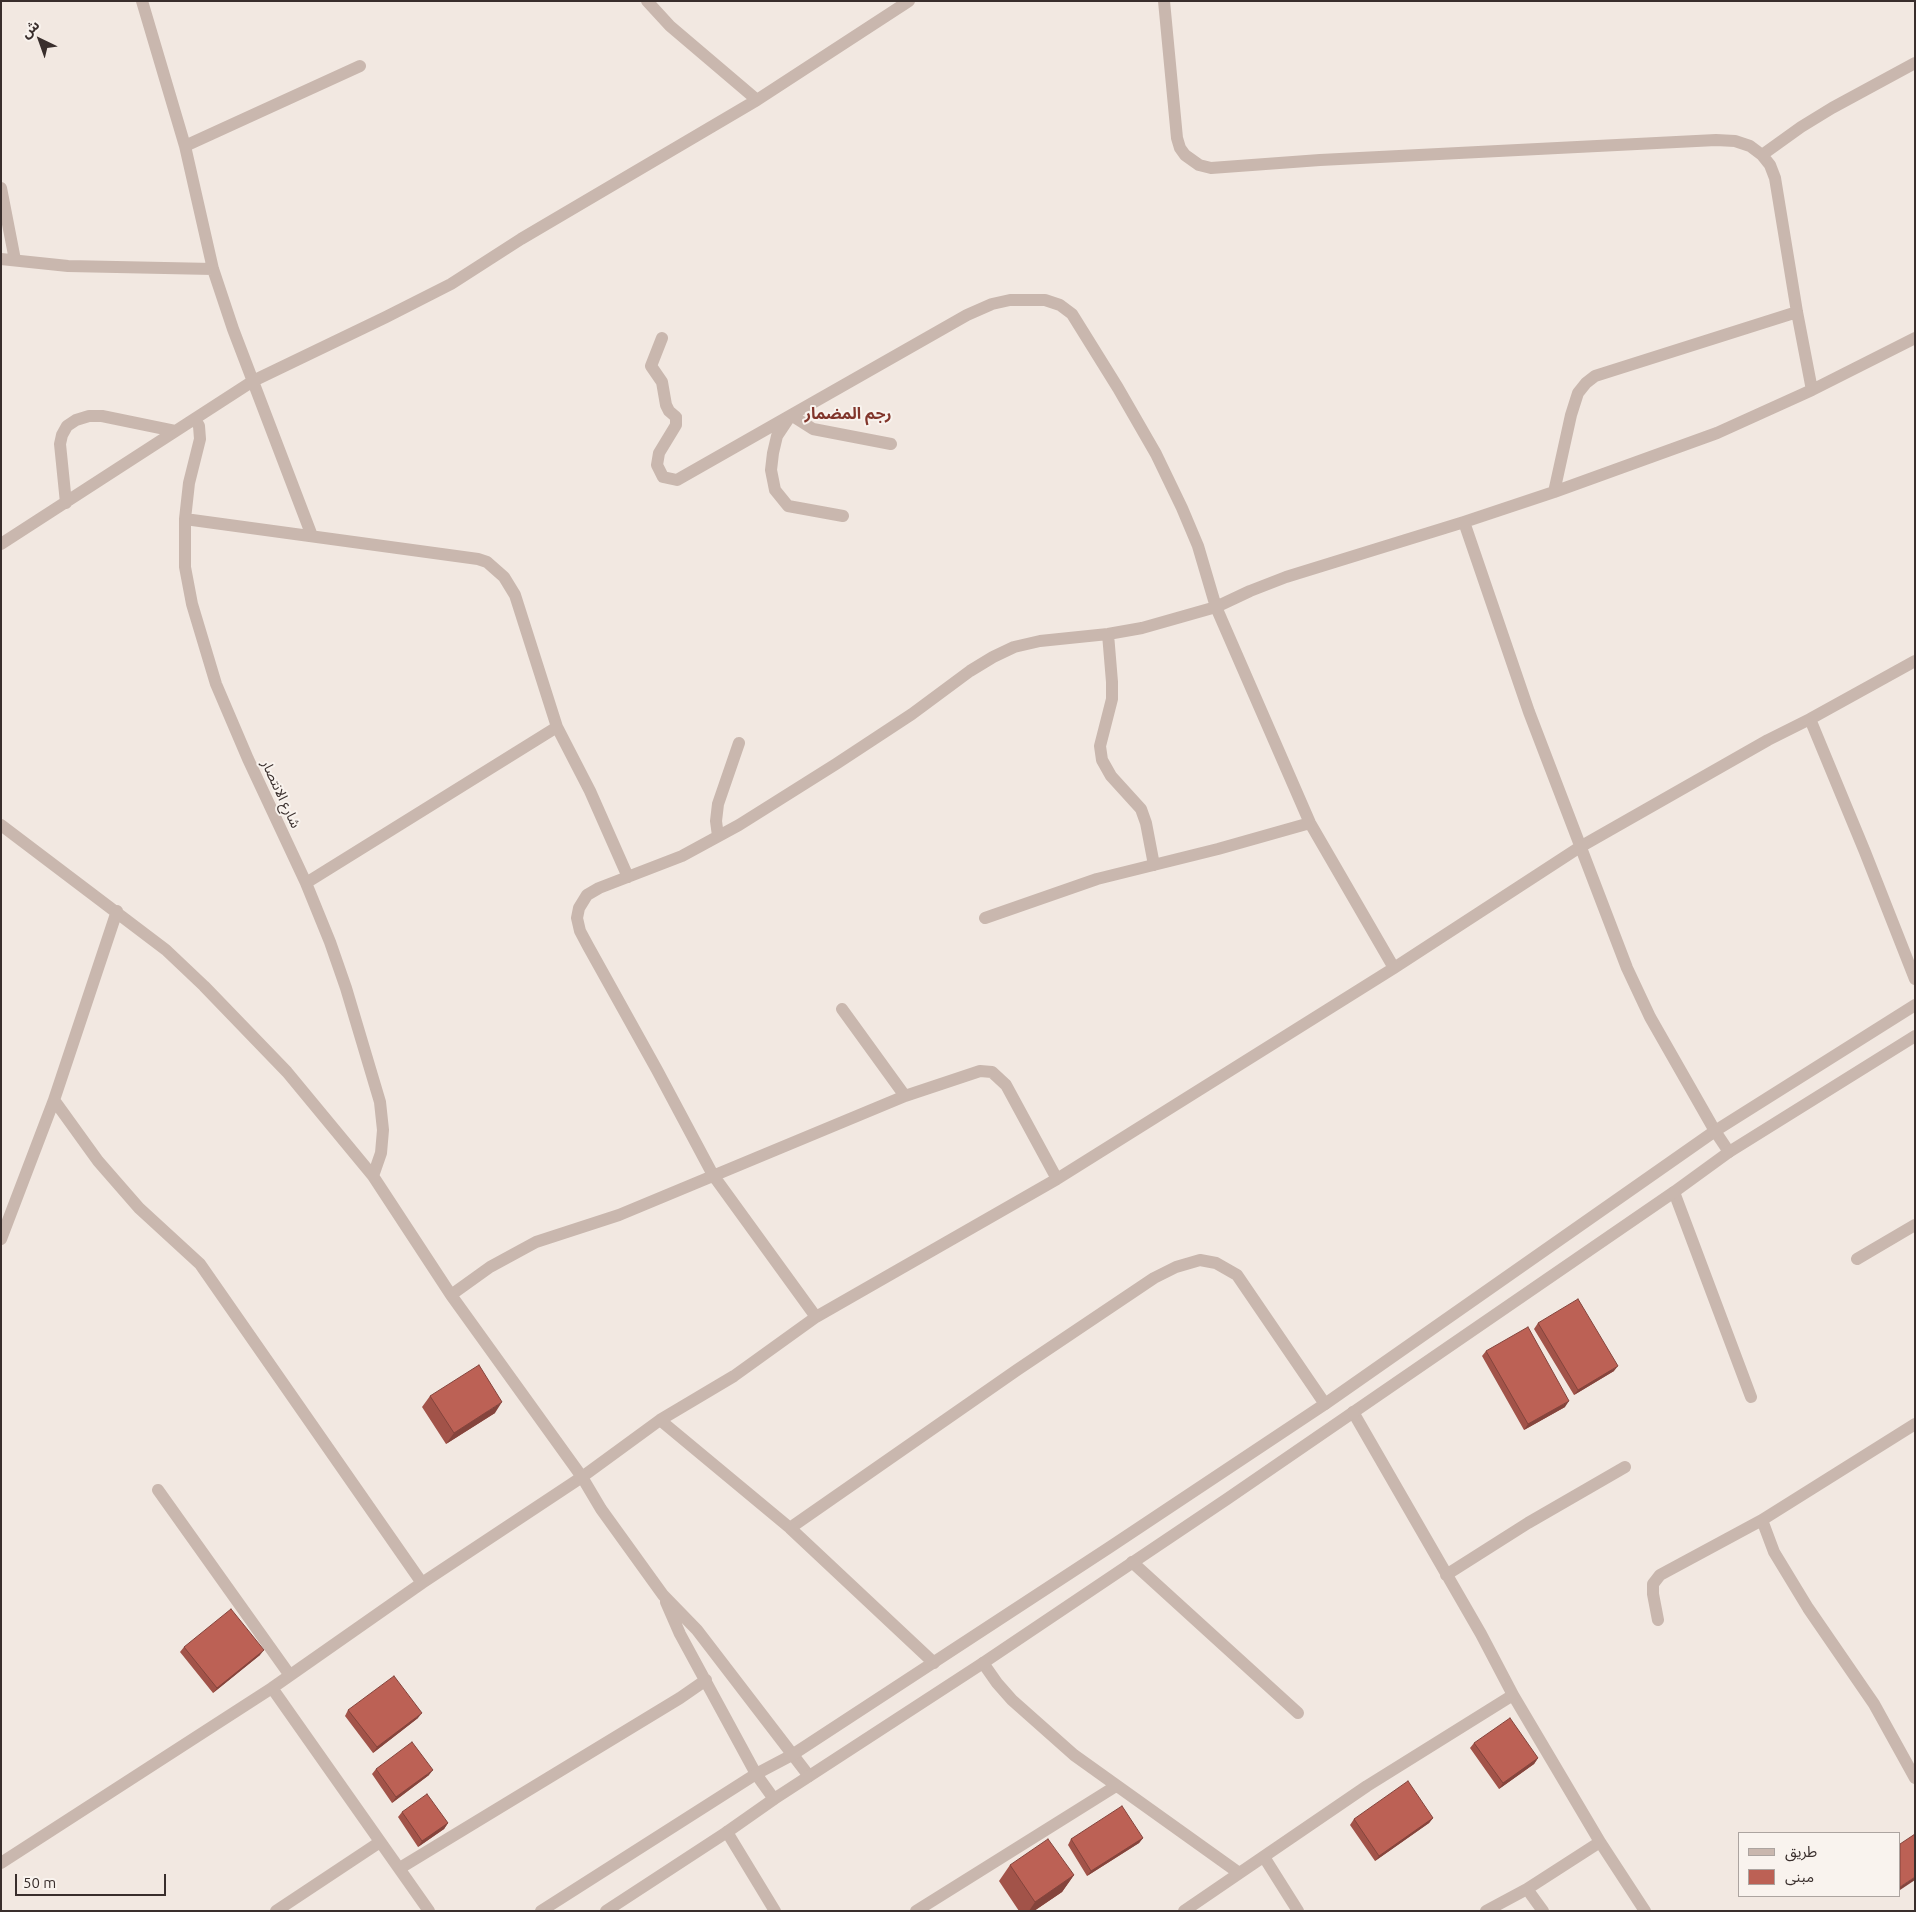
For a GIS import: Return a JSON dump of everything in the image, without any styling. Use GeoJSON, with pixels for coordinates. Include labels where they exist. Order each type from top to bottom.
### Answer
{"type":"FeatureCollection","features":[{"type":"Feature","properties":{"kind":"street"},"geometry":{"type":"LineString","coordinates":[[136,1],[142,1],[185,146],[213,269],[233,329],[312,536]]}},
{"type":"Feature","properties":{"kind":"street"},"geometry":{"type":"LineString","coordinates":[[647,1],[670,26],[757,100]]}},
{"type":"Feature","properties":{"kind":"street"},"geometry":{"type":"LineString","coordinates":[[1,544],[254,382],[451,284],[521,239],[757,100],[908,1]]}},
{"type":"Feature","properties":{"kind":"street"},"geometry":{"type":"LineString","coordinates":[[1164,1],[1177,138],[1180,148],[1185,155],[1199,165],[1211,168],[1320,160],[1716,140],[1736,142],[1750,146],[1762,155],[1770,165],[1775,178],[1812,390]]}},
{"type":"Feature","properties":{"kind":"street"},"geometry":{"type":"LineString","coordinates":[[1762,155],[1801,127],[1832,108],[1915,63]]}},
{"type":"Feature","properties":{"kind":"street"},"geometry":{"type":"LineString","coordinates":[[185,146],[360,66]]}},
{"type":"Feature","properties":{"kind":"street"},"geometry":{"type":"LineString","coordinates":[[1,188],[15,260]]}},
{"type":"Feature","properties":{"kind":"street"},"geometry":{"type":"LineString","coordinates":[[1,258],[68,266],[213,269]]}},
{"type":"Feature","properties":{"kind":"street"},"geometry":{"type":"LineString","coordinates":[[662,338],[652,366],[662,382],[666,405],[676,417],[676,425],[659,453],[657,465],[664,477],[677,480],[967,315],[992,304],[1010,300],[1046,300],[1060,305],[1072,314],[1086,333],[1156,454],[1198,546],[1216,607],[1310,823],[1394,968]]}},
{"type":"Feature","properties":{"kind":"street"},"geometry":{"type":"LineString","coordinates":[[1554,492],[1571,415],[1578,394],[1586,383],[1595,376],[1797,312]]}},
{"type":"Feature","properties":{"kind":"street"},"geometry":{"type":"LineString","coordinates":[[816,1317],[713,1175],[580,932],[577,918],[579,908],[587,895],[599,888],[682,856],[718,836],[836,764],[912,714],[970,671],[993,657],[1014,648],[1040,641],[1108,634],[1142,628],[1216,607],[1286,577],[1554,492],[1717,433],[1812,390],[1915,338]]}},
{"type":"Feature","properties":{"kind":"street"},"geometry":{"type":"LineString","coordinates":[[791,415],[813,430],[891,444]]}},
{"type":"Feature","properties":{"kind":"street"},"geometry":{"type":"LineString","coordinates":[[791,415],[778,436],[773,454],[771,470],[776,490],[788,506],[843,516]]}},
{"type":"Feature","properties":{"kind":"street"},"geometry":{"type":"LineString","coordinates":[[66,503],[60,444],[64,431],[76,420],[89,416],[102,416],[176,432]]}},
{"type":"Feature","properties":{"kind":"street","name":"شارع الانتصار"},"geometry":{"type":"LineString","coordinates":[[195,418],[199,426],[200,440],[189,483],[185,519],[185,567],[194,613],[212,675],[248,760],[306,883],[330,942],[380,1102],[383,1130],[382,1153],[372,1176]]}},
{"type":"Feature","properties":{"kind":"street"},"geometry":{"type":"LineString","coordinates":[[185,519],[478,559],[487,562],[504,578],[515,595],[558,727],[590,791],[628,877]]}},
{"type":"Feature","properties":{"kind":"street"},"geometry":{"type":"LineString","coordinates":[[1464,522],[1529,712],[1627,968],[1650,1017],[1729,1152]]}},
{"type":"Feature","properties":{"kind":"street"},"geometry":{"type":"LineString","coordinates":[[1108,634],[1112,690],[1100,746],[1102,760],[1111,776],[1141,809],[1146,823],[1154,865]]}},
{"type":"Feature","properties":{"kind":"street"},"geometry":{"type":"LineString","coordinates":[[1,1862],[272,1688],[422,1583],[582,1477],[660,1420],[734,1376],[816,1317],[1057,1179],[1394,968],[1580,847],[1768,740],[1810,720],[1915,661]]}},
{"type":"Feature","properties":{"kind":"street"},"geometry":{"type":"LineString","coordinates":[[1810,720],[1915,979]]}},
{"type":"Feature","properties":{"kind":"street"},"geometry":{"type":"LineString","coordinates":[[306,883],[558,727]]}},
{"type":"Feature","properties":{"kind":"street"},"geometry":{"type":"LineString","coordinates":[[718,836],[716,820],[718,804],[738,743]]}},
{"type":"Feature","properties":{"kind":"street"},"geometry":{"type":"LineString","coordinates":[[985,918],[1096,879],[1218,849],[1310,823]]}},
{"type":"Feature","properties":{"kind":"street"},"geometry":{"type":"LineString","coordinates":[[1,825],[166,950],[287,1072],[372,1176],[451,1295],[582,1477],[601,1509],[663,1596],[697,1630],[809,1776]]}},
{"type":"Feature","properties":{"kind":"street"},"geometry":{"type":"LineString","coordinates":[[1,1238],[54,1100],[117,912]]}},
{"type":"Feature","properties":{"kind":"street"},"geometry":{"type":"LineString","coordinates":[[541,1911],[756,1774],[792,1755],[934,1664],[1325,1404],[1715,1131],[1915,1004]]}},
{"type":"Feature","properties":{"kind":"street"},"geometry":{"type":"LineString","coordinates":[[842,1009],[905,1096]]}},
{"type":"Feature","properties":{"kind":"street"},"geometry":{"type":"LineString","coordinates":[[606,1911],[1227,1499],[1674,1192],[1729,1152],[1915,1036]]}},
{"type":"Feature","properties":{"kind":"street"},"geometry":{"type":"LineString","coordinates":[[451,1295],[490,1267],[536,1242],[619,1215],[905,1096],[980,1070],[992,1072],[1006,1085],[1057,1179]]}},
{"type":"Feature","properties":{"kind":"street"},"geometry":{"type":"LineString","coordinates":[[54,1100],[98,1161],[139,1208],[200,1264],[422,1583]]}},
{"type":"Feature","properties":{"kind":"street"},"geometry":{"type":"LineString","coordinates":[[1674,1192],[1751,1397]]}},
{"type":"Feature","properties":{"kind":"street"},"geometry":{"type":"LineString","coordinates":[[1857,1259],[1915,1225]]}},
{"type":"Feature","properties":{"kind":"street"},"geometry":{"type":"LineString","coordinates":[[790,1528],[1017,1370],[1154,1278],[1176,1267],[1200,1260],[1216,1264],[1237,1275],[1325,1404]]}},
{"type":"Feature","properties":{"kind":"street"},"geometry":{"type":"LineString","coordinates":[[1353,1412],[1513,1695],[1600,1842],[1645,1911]]}},
{"type":"Feature","properties":{"kind":"street"},"geometry":{"type":"LineString","coordinates":[[660,1420],[790,1528],[934,1664]]}},
{"type":"Feature","properties":{"kind":"street"},"geometry":{"type":"LineString","coordinates":[[1658,1620],[1653,1594],[1654,1584],[1660,1575],[1762,1520],[1915,1424]]}},
{"type":"Feature","properties":{"kind":"street"},"geometry":{"type":"LineString","coordinates":[[1446,1575],[1625,1467]]}},
{"type":"Feature","properties":{"kind":"street"},"geometry":{"type":"LineString","coordinates":[[158,1490],[290,1674]]}},
{"type":"Feature","properties":{"kind":"street"},"geometry":{"type":"LineString","coordinates":[[1762,1520],[1768,1539],[1782,1566],[1808,1608],[1874,1704],[1915,1778]]}},
{"type":"Feature","properties":{"kind":"street"},"geometry":{"type":"LineString","coordinates":[[1132,1562],[1298,1713]]}},
{"type":"Feature","properties":{"kind":"street"},"geometry":{"type":"LineString","coordinates":[[663,1596],[680,1634],[756,1774],[774,1798]]}},
{"type":"Feature","properties":{"kind":"street"},"geometry":{"type":"LineString","coordinates":[[983,1662],[997,1683],[1022,1709],[1074,1755],[1239,1873]]}},
{"type":"Feature","properties":{"kind":"street"},"geometry":{"type":"LineString","coordinates":[[400,1868],[680,1698],[706,1680]]}},
{"type":"Feature","properties":{"kind":"street"},"geometry":{"type":"LineString","coordinates":[[272,1688],[429,1911]]}},
{"type":"Feature","properties":{"kind":"street"},"geometry":{"type":"LineString","coordinates":[[1184,1911],[1367,1786],[1513,1695]]}},
{"type":"Feature","properties":{"kind":"street"},"geometry":{"type":"LineString","coordinates":[[916,1911],[1116,1786]]}},
{"type":"Feature","properties":{"kind":"street"},"geometry":{"type":"LineString","coordinates":[[727,1832],[775,1911]]}},
{"type":"Feature","properties":{"kind":"street"},"geometry":{"type":"LineString","coordinates":[[276,1911],[380,1842]]}},
{"type":"Feature","properties":{"kind":"street"},"geometry":{"type":"LineString","coordinates":[[1486,1911],[1528,1890],[1600,1842]]}},
{"type":"Feature","properties":{"kind":"street"},"geometry":{"type":"LineString","coordinates":[[1264,1857],[1298,1911]]}},
{"type":"Feature","properties":{"kind":"street"},"geometry":{"type":"LineString","coordinates":[[1528,1890],[1543,1911]]}},
{"type":"Feature","properties":{"kind":"building"},"geometry":{"type":"Polygon","coordinates":[[[1578,1299],[1618,1366],[1578,1390],[1538,1323],[1578,1299]]]}},
{"type":"Feature","properties":{"kind":"building"},"geometry":{"type":"Polygon","coordinates":[[[1528,1327],[1569,1401],[1528,1424],[1486,1351],[1528,1327]]]}},
{"type":"Feature","properties":{"kind":"building"},"geometry":{"type":"Polygon","coordinates":[[[479,1365],[502,1402],[454,1433],[430,1396],[479,1365]]]}},
{"type":"Feature","properties":{"kind":"building"},"geometry":{"type":"Polygon","coordinates":[[[231,1609],[264,1650],[217,1688],[184,1647],[231,1609]]]}},
{"type":"Feature","properties":{"kind":"building"},"geometry":{"type":"Polygon","coordinates":[[[394,1676],[422,1713],[377,1747],[348,1710],[394,1676]]]}},
{"type":"Feature","properties":{"kind":"building"},"geometry":{"type":"Polygon","coordinates":[[[1510,1718],[1538,1758],[1503,1783],[1474,1743],[1510,1718]]]}},
{"type":"Feature","properties":{"kind":"building"},"geometry":{"type":"Polygon","coordinates":[[[412,1742],[433,1770],[396,1797],[376,1769],[412,1742]]]}},
{"type":"Feature","properties":{"kind":"building"},"geometry":{"type":"Polygon","coordinates":[[[1408,1781],[1433,1818],[1379,1856],[1354,1819],[1408,1781]]]}},
{"type":"Feature","properties":{"kind":"building"},"geometry":{"type":"Polygon","coordinates":[[[427,1794],[448,1823],[422,1841],[402,1812],[427,1794]]]}},
{"type":"Feature","properties":{"kind":"building"},"geometry":{"type":"Polygon","coordinates":[[[1122,1806],[1143,1838],[1091,1871],[1071,1839],[1122,1806]]]}},
{"type":"Feature","properties":{"kind":"building"},"geometry":{"type":"Polygon","coordinates":[[[1915,1834],[1915,1877],[1901,1886],[1901,1843],[1915,1834]]]}},
{"type":"Feature","properties":{"kind":"building"},"geometry":{"type":"Polygon","coordinates":[[[1048,1839],[1074,1875],[1035,1902],[1010,1865],[1048,1839]]]}},
{"type":"Feature","properties":{"kind":"district","name":"رجم المضمار"},"geometry":{"type":"Point","coordinates":[848,414]}}]}
